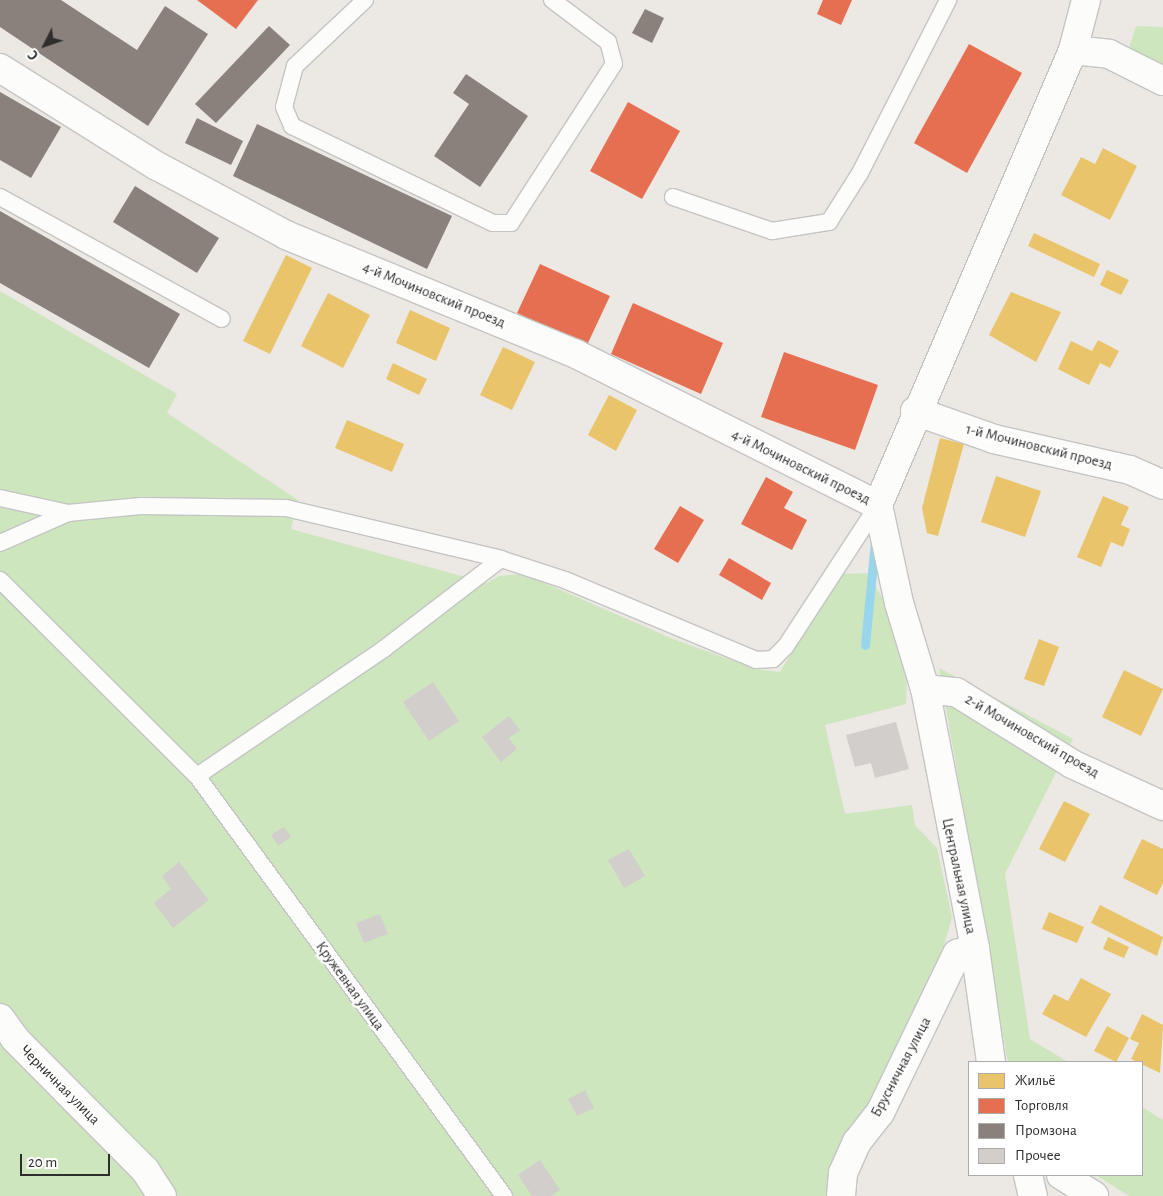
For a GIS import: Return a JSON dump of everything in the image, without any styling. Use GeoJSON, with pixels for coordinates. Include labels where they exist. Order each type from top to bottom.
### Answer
{"type":"FeatureCollection","features":[{"type":"Feature","properties":{"kind":"street"},"geometry":{"type":"LineString","coordinates":[[878,505],[915,411],[1073,50],[1086,0]]}},
{"type":"Feature","properties":{"kind":"street"},"geometry":{"type":"LineString","coordinates":[[1073,50],[1109,54],[1163,82]]}},
{"type":"Feature","properties":{"kind":"street","name":"4-й Мочиновский проезд"},"geometry":{"type":"LineString","coordinates":[[0,68],[157,166],[286,235],[576,354],[878,505]]}},
{"type":"Feature","properties":{"kind":"street","name":"1-й Мочиновский проезд"},"geometry":{"type":"LineString","coordinates":[[915,411],[994,439],[1130,470],[1163,485]]}},
{"type":"Feature","properties":{"kind":"street","name":"Центральная улица"},"geometry":{"type":"LineString","coordinates":[[878,505],[899,603],[925,689],[975,948],[991,1061]]}},
{"type":"Feature","properties":{"kind":"street","name":"2-й Мочиновский проезд"},"geometry":{"type":"LineString","coordinates":[[925,689],[956,692],[1072,764],[1163,806]]}},
{"type":"Feature","properties":{"kind":"street","name":"Брусничная улица"},"geometry":{"type":"LineString","coordinates":[[841,1196],[843,1173],[857,1142],[880,1113],[957,954],[975,948]]}},
{"type":"Feature","properties":{"kind":"street","name":"Черничная улица"},"geometry":{"type":"LineString","coordinates":[[0,1018],[15,1039],[145,1170],[162,1196]]}},
{"type":"Feature","properties":{"kind":"street"},"geometry":{"type":"LineString","coordinates":[[1028,1176],[1033,1196]]}},
{"type":"Feature","properties":{"kind":"street"},"geometry":{"type":"LineString","coordinates":[[1063,1176],[1094,1196]]}},
{"type":"Feature","properties":{"kind":"lane"},"geometry":{"type":"LineString","coordinates":[[365,0],[295,66],[284,107],[292,126],[493,223],[511,223],[614,64],[608,42],[552,0]]}},
{"type":"Feature","properties":{"kind":"lane"},"geometry":{"type":"LineString","coordinates":[[673,196],[772,231],[829,222],[860,173],[948,0]]}},
{"type":"Feature","properties":{"kind":"lane"},"geometry":{"type":"LineString","coordinates":[[0,197],[222,319]]}},
{"type":"Feature","properties":{"kind":"lane"},"geometry":{"type":"LineString","coordinates":[[0,498],[68,513],[141,506],[286,508],[500,560],[565,580],[747,657],[773,659],[786,646],[878,505]]}},
{"type":"Feature","properties":{"kind":"lane"},"geometry":{"type":"LineString","coordinates":[[0,543],[68,513]]}},
{"type":"Feature","properties":{"kind":"lane"},"geometry":{"type":"LineString","coordinates":[[196,776],[393,642],[500,560]]}},
{"type":"Feature","properties":{"kind":"lane","name":"Кружевная улица"},"geometry":{"type":"LineString","coordinates":[[0,580],[196,776],[504,1196]]}},
{"type":"Feature","properties":{"kind":"green space"},"geometry":{"type":"Polygon","coordinates":[[[1136,26],[1163,27],[1163,69],[1128,51],[1136,26]]]}},
{"type":"Feature","properties":{"kind":"green space"},"geometry":{"type":"Polygon","coordinates":[[[0,291],[177,394],[167,413],[298,500],[291,529],[487,583],[499,576],[524,574],[673,639],[756,669],[780,672],[840,574],[867,573],[888,607],[907,680],[906,704],[825,725],[845,814],[912,805],[915,825],[937,848],[952,917],[936,975],[831,1196],[0,1196],[0,291]]]}},
{"type":"Feature","properties":{"kind":"green space"},"geometry":{"type":"Polygon","coordinates":[[[939,668],[1073,739],[1005,874],[1030,1039],[1066,1061],[1008,1061],[939,668]]]}},
{"type":"Feature","properties":{"kind":"green space"},"geometry":{"type":"Polygon","coordinates":[[[1143,1108],[1163,1120],[1163,1196],[1129,1196],[1098,1176],[1143,1176],[1143,1108]]]}},
{"type":"Feature","properties":{"kind":"building: Жильё"},"geometry":{"type":"Polygon","coordinates":[[[1103,148],[1137,166],[1110,220],[1061,195],[1081,157],[1095,164],[1103,148]]]}},
{"type":"Feature","properties":{"kind":"building: Жильё"},"geometry":{"type":"Polygon","coordinates":[[[1034,233],[1100,264],[1094,277],[1028,246],[1034,233]]]}},
{"type":"Feature","properties":{"kind":"building: Жильё"},"geometry":{"type":"Polygon","coordinates":[[[286,255],[312,268],[270,354],[243,341],[286,255]]]}},
{"type":"Feature","properties":{"kind":"building: Жильё"},"geometry":{"type":"Polygon","coordinates":[[[1107,270],[1129,280],[1121,295],[1100,285],[1107,270]]]}},
{"type":"Feature","properties":{"kind":"building: Жильё"},"geometry":{"type":"Polygon","coordinates":[[[1011,292],[1061,312],[1036,362],[989,335],[1011,292]]]}},
{"type":"Feature","properties":{"kind":"building: Жильё"},"geometry":{"type":"Polygon","coordinates":[[[328,293],[370,315],[343,368],[301,346],[328,293]]]}},
{"type":"Feature","properties":{"kind":"building: Жильё"},"geometry":{"type":"Polygon","coordinates":[[[410,310],[450,328],[436,361],[396,343],[410,310]]]}},
{"type":"Feature","properties":{"kind":"building: Жильё"},"geometry":{"type":"Polygon","coordinates":[[[1098,340],[1119,351],[1110,368],[1100,363],[1089,385],[1058,369],[1071,341],[1092,351],[1098,340]]]}},
{"type":"Feature","properties":{"kind":"building: Жильё"},"geometry":{"type":"Polygon","coordinates":[[[503,347],[535,362],[512,410],[480,395],[503,347]]]}},
{"type":"Feature","properties":{"kind":"building: Жильё"},"geometry":{"type":"Polygon","coordinates":[[[393,363],[427,379],[419,395],[386,379],[393,363]]]}},
{"type":"Feature","properties":{"kind":"building: Жильё"},"geometry":{"type":"Polygon","coordinates":[[[609,395],[637,410],[616,451],[588,435],[609,395]]]}},
{"type":"Feature","properties":{"kind":"building: Жильё"},"geometry":{"type":"Polygon","coordinates":[[[347,420],[404,444],[392,472],[335,448],[347,420]]]}},
{"type":"Feature","properties":{"kind":"building: Жильё"},"geometry":{"type":"Polygon","coordinates":[[[940,438],[964,444],[938,536],[927,533],[922,508],[940,438]]]}},
{"type":"Feature","properties":{"kind":"building: Жильё"},"geometry":{"type":"Polygon","coordinates":[[[996,476],[1041,491],[1025,537],[981,522],[996,476]]]}},
{"type":"Feature","properties":{"kind":"building: Жильё"},"geometry":{"type":"Polygon","coordinates":[[[1103,496],[1129,507],[1121,525],[1130,529],[1123,547],[1111,542],[1101,567],[1077,557],[1103,496]]]}},
{"type":"Feature","properties":{"kind":"building: Жильё"},"geometry":{"type":"Polygon","coordinates":[[[1039,639],[1059,647],[1044,686],[1024,679],[1039,639]]]}},
{"type":"Feature","properties":{"kind":"building: Жильё"},"geometry":{"type":"Polygon","coordinates":[[[1124,670],[1163,689],[1141,736],[1102,717],[1124,670]]]}},
{"type":"Feature","properties":{"kind":"building: Жильё"},"geometry":{"type":"Polygon","coordinates":[[[1064,801],[1090,814],[1065,862],[1039,849],[1064,801]]]}},
{"type":"Feature","properties":{"kind":"building: Жильё"},"geometry":{"type":"Polygon","coordinates":[[[1142,839],[1163,849],[1163,883],[1157,895],[1123,878],[1142,839]]]}},
{"type":"Feature","properties":{"kind":"building: Жильё"},"geometry":{"type":"Polygon","coordinates":[[[1100,905],[1163,937],[1157,956],[1091,923],[1100,905]]]}},
{"type":"Feature","properties":{"kind":"building: Жильё"},"geometry":{"type":"Polygon","coordinates":[[[1049,912],[1084,927],[1077,943],[1042,929],[1049,912]]]}},
{"type":"Feature","properties":{"kind":"building: Жильё"},"geometry":{"type":"Polygon","coordinates":[[[1108,937],[1129,947],[1124,958],[1103,949],[1108,937]]]}},
{"type":"Feature","properties":{"kind":"building: Жильё"},"geometry":{"type":"Polygon","coordinates":[[[1081,978],[1111,994],[1086,1037],[1042,1014],[1054,994],[1068,1001],[1081,978]]]}},
{"type":"Feature","properties":{"kind":"building: Жильё"},"geometry":{"type":"Polygon","coordinates":[[[1142,1014],[1163,1025],[1160,1073],[1143,1065],[1143,1061],[1131,1059],[1139,1043],[1130,1039],[1142,1014]]]}},
{"type":"Feature","properties":{"kind":"building: Жильё"},"geometry":{"type":"Polygon","coordinates":[[[1107,1026],[1129,1038],[1117,1061],[1094,1051],[1107,1026]]]}},
{"type":"Feature","properties":{"kind":"building: Торговля"},"geometry":{"type":"Polygon","coordinates":[[[197,0],[258,0],[236,29],[197,0]]]}},
{"type":"Feature","properties":{"kind":"building: Торговля"},"geometry":{"type":"Polygon","coordinates":[[[823,0],[852,0],[841,25],[817,14],[823,0]]]}},
{"type":"Feature","properties":{"kind":"building: Торговля"},"geometry":{"type":"Polygon","coordinates":[[[969,44],[1022,73],[967,173],[914,143],[969,44]]]}},
{"type":"Feature","properties":{"kind":"building: Торговля"},"geometry":{"type":"Polygon","coordinates":[[[628,102],[680,131],[642,199],[590,171],[628,102]]]}},
{"type":"Feature","properties":{"kind":"building: Торговля"},"geometry":{"type":"Polygon","coordinates":[[[540,264],[610,296],[587,345],[517,313],[540,264]]]}},
{"type":"Feature","properties":{"kind":"building: Торговля"},"geometry":{"type":"Polygon","coordinates":[[[633,303],[723,343],[701,394],[611,354],[633,303]]]}},
{"type":"Feature","properties":{"kind":"building: Торговля"},"geometry":{"type":"Polygon","coordinates":[[[784,352],[878,385],[855,450],[761,417],[784,352]]]}},
{"type":"Feature","properties":{"kind":"building: Торговля"},"geometry":{"type":"Polygon","coordinates":[[[766,477],[793,492],[784,508],[807,520],[792,550],[741,524],[766,477]]]}},
{"type":"Feature","properties":{"kind":"building: Торговля"},"geometry":{"type":"Polygon","coordinates":[[[680,506],[704,520],[678,563],[654,549],[680,506]]]}},
{"type":"Feature","properties":{"kind":"building: Торговля"},"geometry":{"type":"Polygon","coordinates":[[[729,558],[771,583],[762,600],[719,575],[729,558]]]}},
{"type":"Feature","properties":{"kind":"building: Промзона"},"geometry":{"type":"Polygon","coordinates":[[[0,0],[61,0],[137,50],[165,6],[208,34],[148,126],[0,27],[0,0]]]}},
{"type":"Feature","properties":{"kind":"building: Промзона"},"geometry":{"type":"Polygon","coordinates":[[[645,9],[664,18],[652,43],[632,33],[645,9]]]}},
{"type":"Feature","properties":{"kind":"building: Промзона"},"geometry":{"type":"Polygon","coordinates":[[[269,26],[290,45],[216,123],[195,104],[269,26]]]}},
{"type":"Feature","properties":{"kind":"building: Промзона"},"geometry":{"type":"Polygon","coordinates":[[[466,74],[528,116],[480,187],[434,156],[469,104],[453,93],[466,74]]]}},
{"type":"Feature","properties":{"kind":"building: Промзона"},"geometry":{"type":"Polygon","coordinates":[[[0,92],[61,127],[31,178],[0,160],[0,92]]]}},
{"type":"Feature","properties":{"kind":"building: Промзона"},"geometry":{"type":"Polygon","coordinates":[[[197,118],[243,141],[231,165],[185,143],[197,118]]]}},
{"type":"Feature","properties":{"kind":"building: Промзона"},"geometry":{"type":"Polygon","coordinates":[[[257,124],[452,216],[427,269],[233,176],[257,124]]]}},
{"type":"Feature","properties":{"kind":"building: Промзона"},"geometry":{"type":"Polygon","coordinates":[[[135,186],[219,238],[197,273],[113,222],[135,186]]]}},
{"type":"Feature","properties":{"kind":"building: Промзона"},"geometry":{"type":"Polygon","coordinates":[[[0,211],[180,314],[149,368],[0,283],[0,211]]]}},
{"type":"Feature","properties":{"kind":"building: Прочее"},"geometry":{"type":"Polygon","coordinates":[[[433,682],[459,721],[429,741],[403,702],[433,682]]]}},
{"type":"Feature","properties":{"kind":"building: Прочее"},"geometry":{"type":"Polygon","coordinates":[[[509,716],[520,730],[509,738],[517,749],[501,762],[482,737],[509,716]]]}},
{"type":"Feature","properties":{"kind":"building: Прочее"},"geometry":{"type":"Polygon","coordinates":[[[896,722],[909,769],[875,778],[871,763],[855,767],[846,735],[896,722]]]}},
{"type":"Feature","properties":{"kind":"building: Прочее"},"geometry":{"type":"Polygon","coordinates":[[[284,827],[291,837],[278,846],[271,835],[284,827]]]}},
{"type":"Feature","properties":{"kind":"building: Прочее"},"geometry":{"type":"Polygon","coordinates":[[[629,849],[645,876],[624,888],[608,860],[629,849]]]}},
{"type":"Feature","properties":{"kind":"building: Прочее"},"geometry":{"type":"Polygon","coordinates":[[[179,862],[209,900],[173,928],[154,903],[171,889],[162,876],[179,862]]]}},
{"type":"Feature","properties":{"kind":"building: Прочее"},"geometry":{"type":"Polygon","coordinates":[[[380,914],[388,934],[364,943],[356,923],[380,914]]]}},
{"type":"Feature","properties":{"kind":"building: Прочее"},"geometry":{"type":"Polygon","coordinates":[[[585,1090],[594,1108],[577,1116],[568,1099],[585,1090]]]}},
{"type":"Feature","properties":{"kind":"building: Прочее"},"geometry":{"type":"Polygon","coordinates":[[[540,1160],[560,1190],[551,1196],[532,1196],[518,1175],[540,1160]]]}},
{"type":"Feature","properties":{"kind":"waterway"},"geometry":{"type":"LineString","coordinates":[[865,645],[875,541]]}}]}
